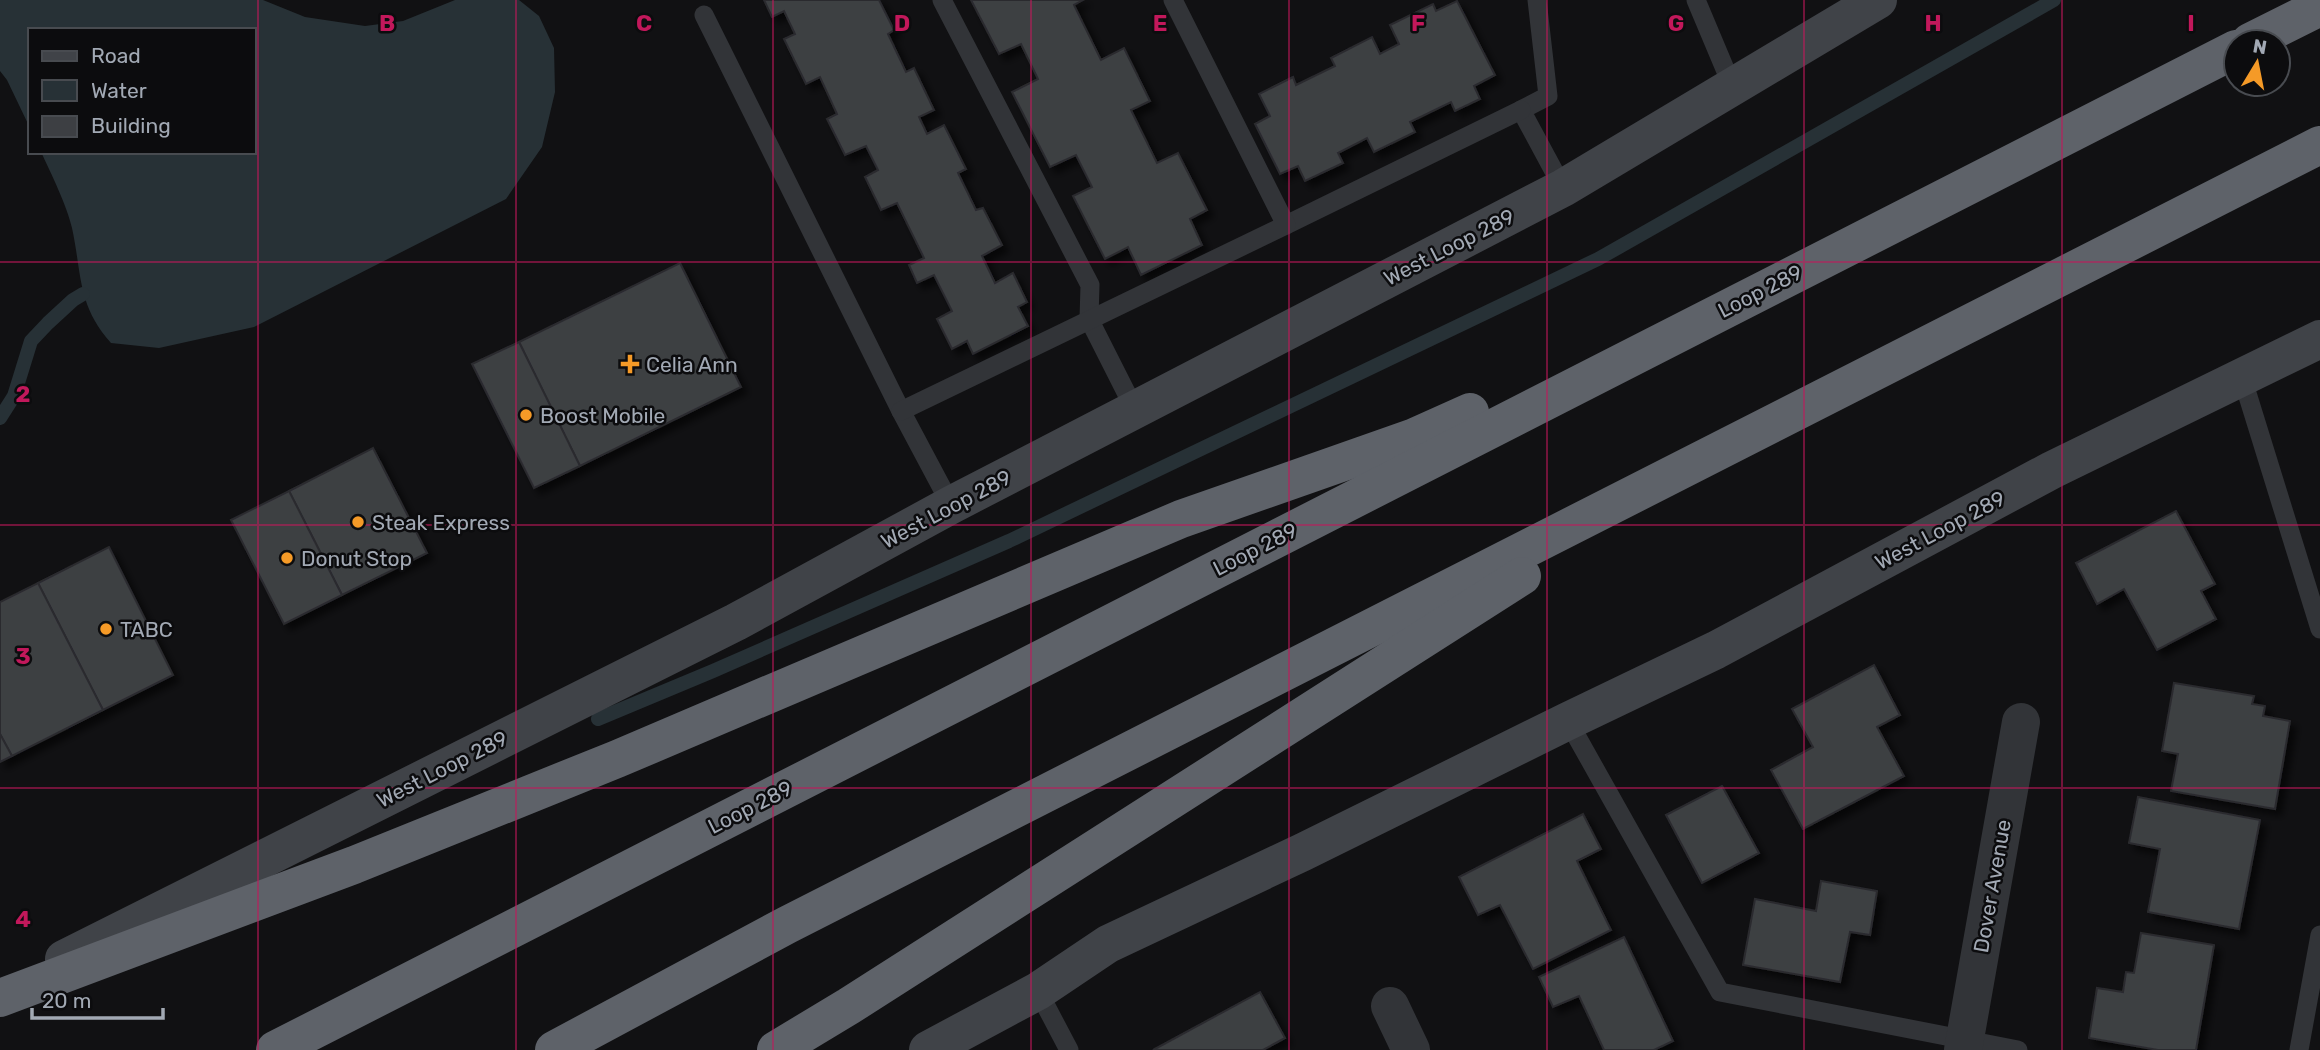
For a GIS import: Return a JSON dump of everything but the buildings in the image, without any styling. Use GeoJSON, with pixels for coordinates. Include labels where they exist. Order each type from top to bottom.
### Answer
{"type":"FeatureCollection","features":[{"type":"Feature","properties":{"kind":"highway"},"geometry":{"type":"LineString","coordinates":[[2278,28],[2320,7]]}},
{"type":"Feature","properties":{"kind":"highway","name":"Loop 289"},"geometry":{"type":"LineString","coordinates":[[275,1050],[2222,56]]}},
{"type":"Feature","properties":{"kind":"highway"},"geometry":{"type":"LineString","coordinates":[[554,1050],[787,925],[2320,145]]}},
{"type":"Feature","properties":{"kind":"highway"},"geometry":{"type":"LineString","coordinates":[[0,998],[354,865],[617,759],[1181,519],[1412,438],[1878,231]]}},
{"type":"Feature","properties":{"kind":"highway"},"geometry":{"type":"LineString","coordinates":[[776,1050],[1710,456]]}},
{"type":"Feature","properties":{"kind":"main road","name":"West Loop 289"},"geometry":{"type":"LineString","coordinates":[[0,992],[736,622],[951,505],[1563,188],[1878,0]]}},
{"type":"Feature","properties":{"kind":"main road","name":"West Loop 289"},"geometry":{"type":"LineString","coordinates":[[928,1050],[1038,991],[1108,944],[1716,650],[2052,470],[2320,339]]}},
{"type":"Feature","properties":{"kind":"street","name":"Dover Avenue"},"geometry":{"type":"LineString","coordinates":[[1964,1045],[2021,722]]}},
{"type":"Feature","properties":{"kind":"street"},"geometry":{"type":"LineString","coordinates":[[1390,1006],[1411,1050]]}},
{"type":"Feature","properties":{"kind":"lane"},"geometry":{"type":"LineString","coordinates":[[942,0],[1090,285],[1090,319],[1135,410]]}},
{"type":"Feature","properties":{"kind":"lane"},"geometry":{"type":"LineString","coordinates":[[1173,0],[1286,225]]}},
{"type":"Feature","properties":{"kind":"lane"},"geometry":{"type":"LineString","coordinates":[[901,411],[1548,96],[1537,0]]}},
{"type":"Feature","properties":{"kind":"lane"},"geometry":{"type":"LineString","coordinates":[[1696,0],[1732,88]]}},
{"type":"Feature","properties":{"kind":"lane"},"geometry":{"type":"LineString","coordinates":[[704,15],[901,411],[951,505]]}},
{"type":"Feature","properties":{"kind":"lane"},"geometry":{"type":"LineString","coordinates":[[1521,110],[1563,188]]}},
{"type":"Feature","properties":{"kind":"lane"},"geometry":{"type":"LineString","coordinates":[[2242,377],[2320,629]]}},
{"type":"Feature","properties":{"kind":"lane"},"geometry":{"type":"LineString","coordinates":[[1568,721],[1720,992],[1964,1045],[2018,1050]]}},
{"type":"Feature","properties":{"kind":"lane"},"geometry":{"type":"LineString","coordinates":[[2299,1050],[2320,935]]}},
{"type":"Feature","properties":{"kind":"lane"},"geometry":{"type":"LineString","coordinates":[[1038,991],[1069,1050]]}},
{"type":"Feature","properties":{"kind":"water"},"geometry":{"type":"Polygon","coordinates":[[[0,0],[263,0],[305,17],[365,26],[403,21],[455,0],[519,0],[539,16],[554,48],[555,92],[542,147],[506,199],[254,327],[159,348],[111,343],[100,329],[82,288],[70,219],[42,154],[256,154],[256,28],[28,28],[28,124],[0,71],[0,0]]]}},
{"type":"Feature","properties":{"kind":"waterway"},"geometry":{"type":"LineString","coordinates":[[598,719],[1009,541],[1598,259],[2054,0]]}},
{"type":"Feature","properties":{"kind":"waterway"},"geometry":{"type":"LineString","coordinates":[[0,418],[14,396],[31,341],[73,300],[83,294]]}},
{"type":"Feature","properties":{"kind":"place","name":"Celia Ann"},"geometry":{"type":"Point","coordinates":[630,364]}},
{"type":"Feature","properties":{"kind":"place","name":"Boost Mobile"},"geometry":{"type":"Point","coordinates":[526,415]}},
{"type":"Feature","properties":{"kind":"place","name":"Steak Express"},"geometry":{"type":"Point","coordinates":[358,522]}},
{"type":"Feature","properties":{"kind":"place","name":"Donut Stop"},"geometry":{"type":"Point","coordinates":[287,558]}},
{"type":"Feature","properties":{"kind":"place","name":"TABC"},"geometry":{"type":"Point","coordinates":[106,629]}}]}
